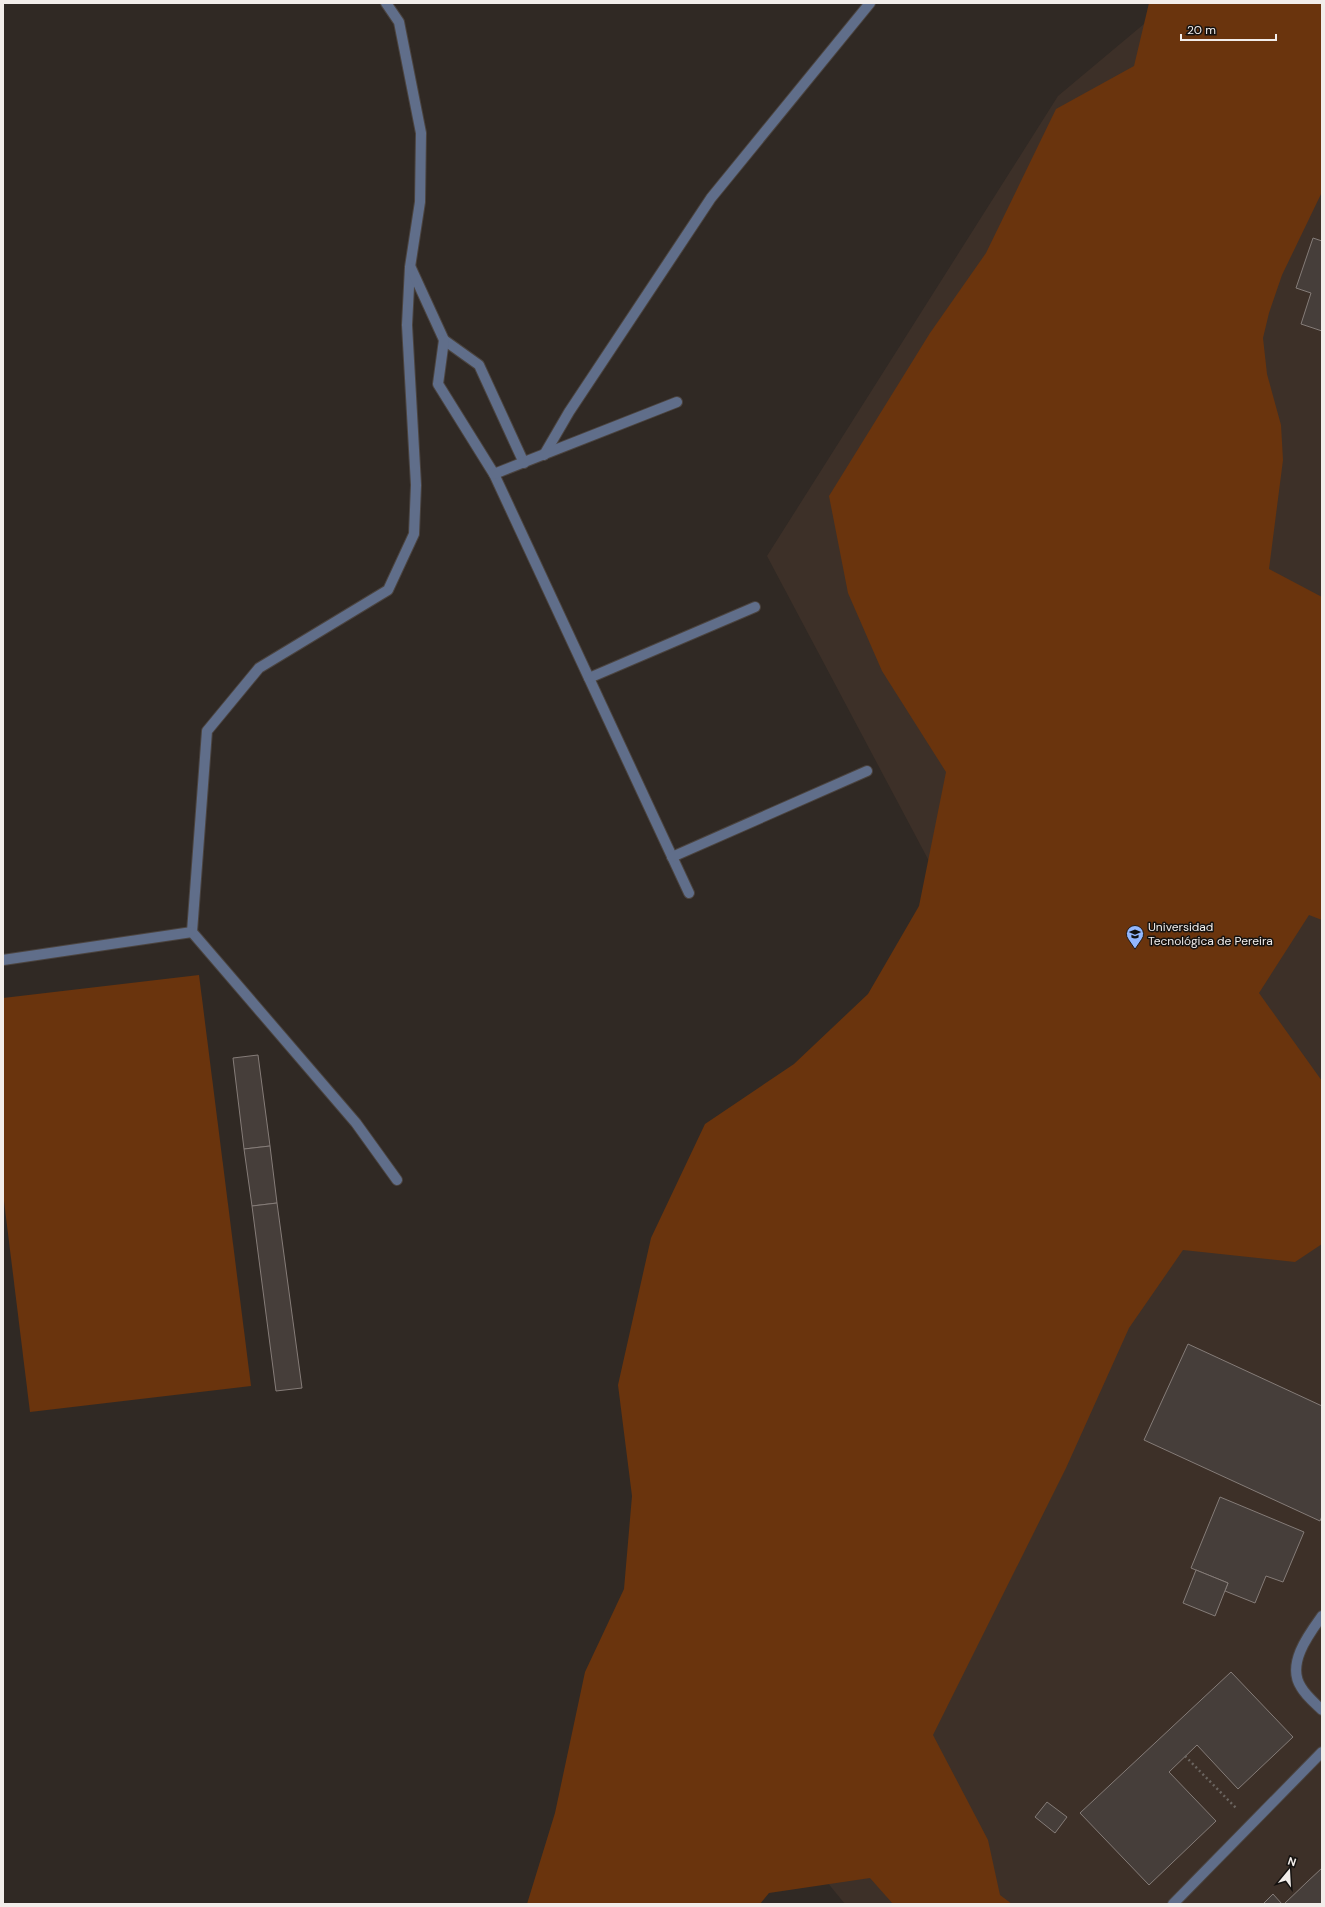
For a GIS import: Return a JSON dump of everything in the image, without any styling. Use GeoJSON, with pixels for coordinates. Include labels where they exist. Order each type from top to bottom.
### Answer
{"type":"FeatureCollection","features":[{"type":"Feature","properties":{"kind":"lane"},"geometry":{"type":"LineString","coordinates":[[386,3],[399,22],[422,133],[420,202],[410,267],[407,325],[416,485],[414,534],[388,590],[259,668],[207,731],[192,932],[356,1123],[398,1180]]}},
{"type":"Feature","properties":{"kind":"lane"},"geometry":{"type":"LineString","coordinates":[[544,455],[569,412],[710,198],[870,3]]}},
{"type":"Feature","properties":{"kind":"lane"},"geometry":{"type":"LineString","coordinates":[[410,267],[444,340],[479,365],[524,463]]}},
{"type":"Feature","properties":{"kind":"lane"},"geometry":{"type":"LineString","coordinates":[[444,340],[438,384],[494,474],[689,893]]}},
{"type":"Feature","properties":{"kind":"lane"},"geometry":{"type":"LineString","coordinates":[[494,474],[677,402]]}},
{"type":"Feature","properties":{"kind":"lane"},"geometry":{"type":"LineString","coordinates":[[589,678],[755,607]]}},
{"type":"Feature","properties":{"kind":"lane"},"geometry":{"type":"LineString","coordinates":[[672,857],[866,771]]}},
{"type":"Feature","properties":{"kind":"lane"},"geometry":{"type":"LineString","coordinates":[[3,960],[192,932]]}},
{"type":"Feature","properties":{"kind":"lane"},"geometry":{"type":"LineString","coordinates":[[1322,1616],[1307,1637],[1302,1648],[1296,1671],[1300,1686],[1322,1710]]}},
{"type":"Feature","properties":{"kind":"lane"},"geometry":{"type":"LineString","coordinates":[[1173,1904],[1322,1752]]}},
{"type":"Feature","properties":{"kind":"path"},"geometry":{"type":"LineString","coordinates":[[1185,1756],[1236,1808],[1241,1803]]}},
{"type":"Feature","properties":{"kind":"shaded area","name":"Universidad Tecnológica de Pereira"},"geometry":{"type":"Polygon","coordinates":[[[1149,3],[1322,3],[1322,192],[1282,275],[1269,313],[1263,338],[1267,374],[1281,425],[1283,460],[1269,569],[1322,597],[1322,920],[1309,915],[1259,993],[1322,1081],[1322,1244],[1295,1262],[1183,1250],[1129,1328],[1066,1468],[933,1735],[988,1840],[1000,1895],[1012,1904],[893,1904],[870,1878],[769,1893],[760,1904],[527,1904],[555,1813],[585,1672],[624,1589],[632,1496],[618,1385],[651,1238],[705,1124],[794,1064],[868,994],[919,906],[946,772],[882,671],[848,593],[829,496],[930,333],[986,253],[1056,109],[1134,66],[1149,3]]]}},
{"type":"Feature","properties":{"kind":"shaded area","name":"Universidad Tecnológica de Pereira"},"geometry":{"type":"Polygon","coordinates":[[[1169,3],[1322,3],[1322,1904],[845,1904],[664,1683],[915,1088],[938,878],[767,556],[1058,96],[1169,3]]]}},
{"type":"Feature","properties":{"kind":"shaded area"},"geometry":{"type":"Polygon","coordinates":[[[199,975],[251,1386],[30,1412],[3,1193],[3,998],[199,975]]]}},
{"type":"Feature","properties":{"kind":"building"},"geometry":{"type":"Polygon","coordinates":[[[1313,238],[1322,241],[1322,331],[1301,324],[1311,293],[1296,288],[1313,238]]]}},
{"type":"Feature","properties":{"kind":"building"},"geometry":{"type":"Polygon","coordinates":[[[258,1055],[270,1146],[244,1149],[233,1058],[258,1055]]]}},
{"type":"Feature","properties":{"kind":"building"},"geometry":{"type":"Polygon","coordinates":[[[270,1146],[277,1203],[252,1206],[244,1149],[270,1146]]]}},
{"type":"Feature","properties":{"kind":"building"},"geometry":{"type":"Polygon","coordinates":[[[277,1203],[302,1388],[276,1391],[252,1206],[277,1203]]]}},
{"type":"Feature","properties":{"kind":"building"},"geometry":{"type":"Polygon","coordinates":[[[1188,1344],[1322,1406],[1322,1516],[1320,1521],[1144,1440],[1188,1344]]]}},
{"type":"Feature","properties":{"kind":"building"},"geometry":{"type":"Polygon","coordinates":[[[1220,1497],[1304,1532],[1283,1582],[1266,1576],[1255,1603],[1225,1591],[1228,1583],[1191,1568],[1220,1497]]]}},
{"type":"Feature","properties":{"kind":"building"},"geometry":{"type":"Polygon","coordinates":[[[1196,1570],[1228,1583],[1215,1616],[1183,1603],[1196,1570]]]}},
{"type":"Feature","properties":{"kind":"building"},"geometry":{"type":"Polygon","coordinates":[[[1231,1672],[1293,1737],[1238,1789],[1197,1745],[1169,1772],[1216,1821],[1149,1885],[1080,1813],[1231,1672]]]}},
{"type":"Feature","properties":{"kind":"building"},"geometry":{"type":"Polygon","coordinates":[[[1047,1802],[1067,1817],[1055,1833],[1035,1817],[1047,1802]]]}},
{"type":"Feature","properties":{"kind":"building"},"geometry":{"type":"Polygon","coordinates":[[[1322,1868],[1322,1904],[1284,1904],[1307,1882],[1322,1868]]]}},
{"type":"Feature","properties":{"kind":"building"},"geometry":{"type":"Polygon","coordinates":[[[1273,1894],[1282,1904],[1263,1904],[1273,1894]]]}},
{"type":"Feature","properties":{"kind":"place","name":"Universidad Tecnológica de Pereira"},"geometry":{"type":"Point","coordinates":[1135,949]}}]}
